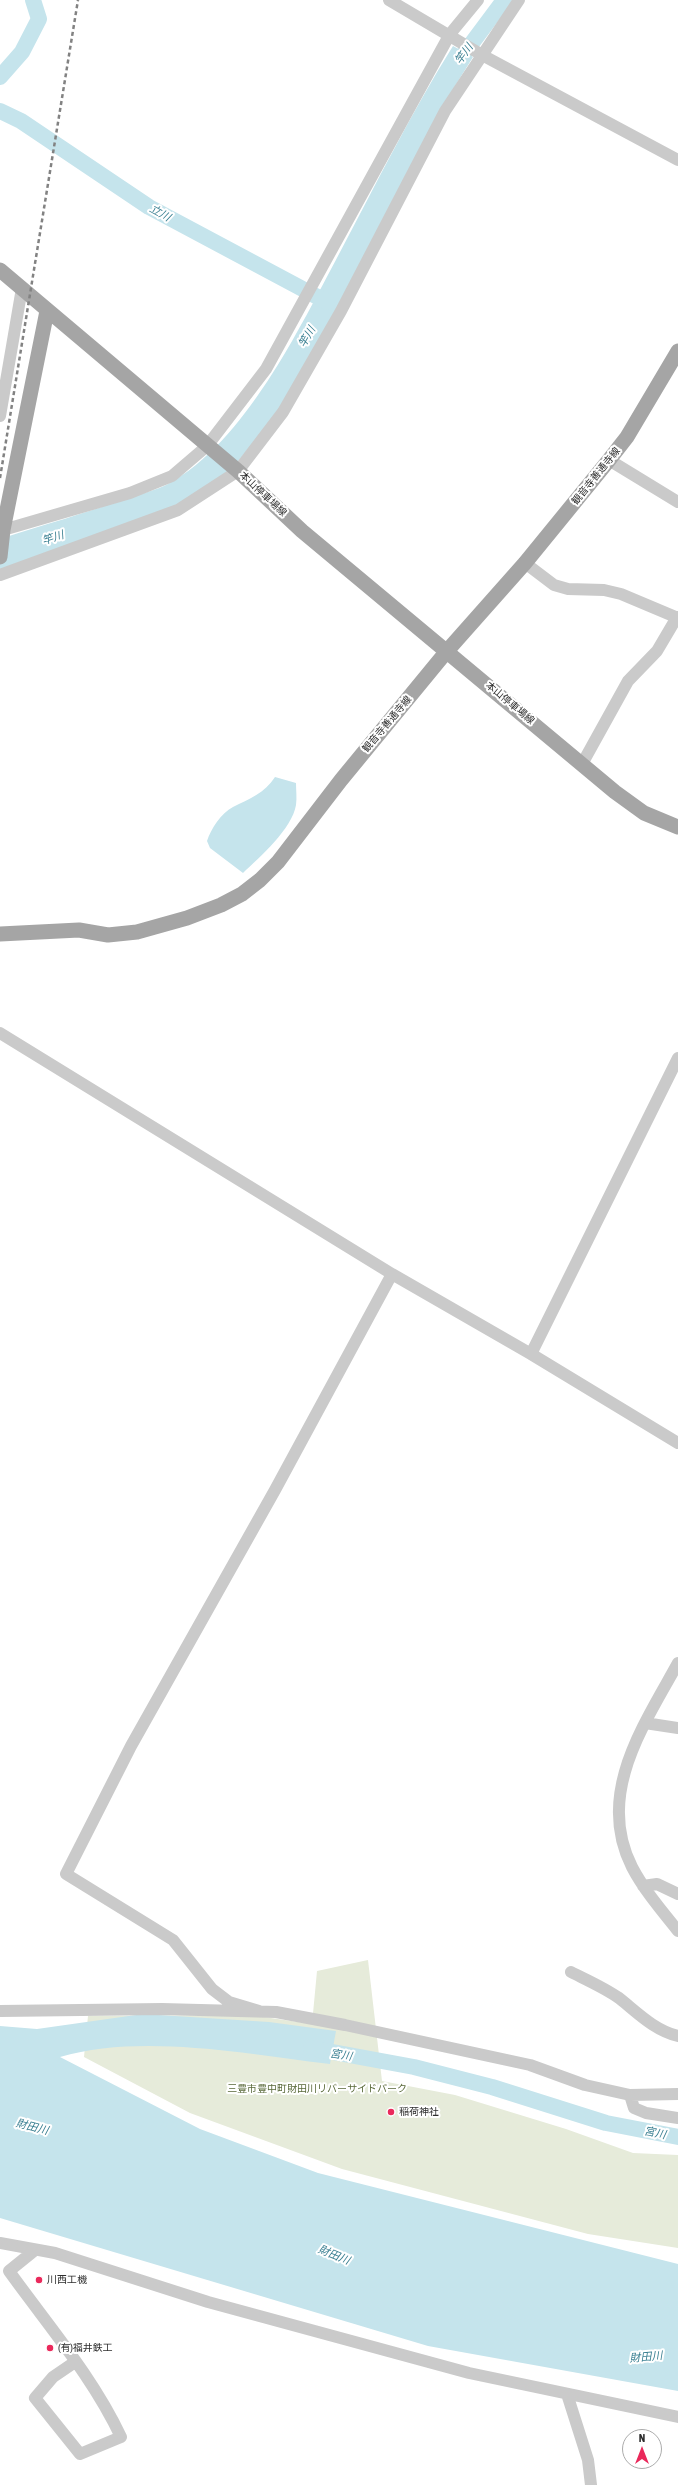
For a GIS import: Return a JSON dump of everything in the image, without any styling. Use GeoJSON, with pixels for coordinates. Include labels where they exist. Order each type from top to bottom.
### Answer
{"type":"FeatureCollection","features":[{"type":"Feature","properties":{"kind":"main road","name":"本山停車場線"},"geometry":{"type":"LineString","coordinates":[[0,270],[209,448],[236,469],[302,531],[582,764],[644,813],[678,827]]}},
{"type":"Feature","properties":{"kind":"main road"},"geometry":{"type":"LineString","coordinates":[[0,557],[3,530],[47,311]]}},
{"type":"Feature","properties":{"kind":"main road","name":"観音寺善通寺線"},"geometry":{"type":"LineString","coordinates":[[0,934],[79,930],[108,935],[137,932],[187,918],[242,894],[278,862],[341,780],[447,651],[525,563],[609,460],[627,437],[678,351]]}},
{"type":"Feature","properties":{"kind":"street"},"geometry":{"type":"LineString","coordinates":[[389,0],[453,36],[480,54],[678,160]]}},
{"type":"Feature","properties":{"kind":"street"},"geometry":{"type":"LineString","coordinates":[[3,530],[130,493],[172,476],[209,448],[266,369],[453,36],[478,0]]}},
{"type":"Feature","properties":{"kind":"street"},"geometry":{"type":"LineString","coordinates":[[0,575],[178,510],[236,469],[283,412],[340,311],[445,111],[480,54],[519,0]]}},
{"type":"Feature","properties":{"kind":"street"},"geometry":{"type":"LineString","coordinates":[[0,416],[22,288]]}},
{"type":"Feature","properties":{"kind":"street"},"geometry":{"type":"LineString","coordinates":[[609,460],[678,502]]}},
{"type":"Feature","properties":{"kind":"street"},"geometry":{"type":"LineString","coordinates":[[525,563],[554,585],[568,589],[604,590],[621,594],[677,618],[657,652],[628,681],[582,764]]}},
{"type":"Feature","properties":{"kind":"street"},"geometry":{"type":"LineString","coordinates":[[0,1033],[392,1274],[531,1354],[678,1444]]}},
{"type":"Feature","properties":{"kind":"street"},"geometry":{"type":"LineString","coordinates":[[531,1354],[678,1058]]}},
{"type":"Feature","properties":{"kind":"street"},"geometry":{"type":"LineString","coordinates":[[258,2011],[229,2002],[212,1989],[173,1940],[66,1874],[132,1746],[268,1503],[392,1274]]}},
{"type":"Feature","properties":{"kind":"street"},"geometry":{"type":"LineString","coordinates":[[678,1663],[645,1724],[624,1768],[618,1808],[623,1846],[632,1866],[643,1886],[678,1931]]}},
{"type":"Feature","properties":{"kind":"street"},"geometry":{"type":"LineString","coordinates":[[645,1724],[678,1728]]}},
{"type":"Feature","properties":{"kind":"street"},"geometry":{"type":"LineString","coordinates":[[643,1886],[657,1884],[678,1894]]}},
{"type":"Feature","properties":{"kind":"street"},"geometry":{"type":"LineString","coordinates":[[571,1972],[618,1997],[647,2021],[668,2034],[678,2036]]}},
{"type":"Feature","properties":{"kind":"street"},"geometry":{"type":"LineString","coordinates":[[0,2011],[162,2009],[258,2011],[345,2025],[447,2046],[530,2065],[585,2085],[630,2095],[678,2094]]}},
{"type":"Feature","properties":{"kind":"street"},"geometry":{"type":"LineString","coordinates":[[630,2095],[634,2108],[678,2118]]}},
{"type":"Feature","properties":{"kind":"street"},"geometry":{"type":"LineString","coordinates":[[0,2243],[55,2253],[208,2302],[469,2373],[678,2417]]}},
{"type":"Feature","properties":{"kind":"street"},"geometry":{"type":"LineString","coordinates":[[35,2250],[5,2274],[75,2362],[113,2419],[121,2437],[80,2454],[35,2398],[53,2377],[75,2362]]}},
{"type":"Feature","properties":{"kind":"street"},"geometry":{"type":"LineString","coordinates":[[566,2394],[588,2460],[591,2485]]}},
{"type":"Feature","properties":{"kind":"green space","name":"三豊市豊中町財田川リバーサイドパーク"},"geometry":{"type":"Polygon","coordinates":[[[368,1960],[382,2081],[455,2095],[566,2129],[633,2153],[678,2155],[678,2248],[588,2234],[342,2169],[190,2113],[84,2057],[88,2016],[250,2015],[312,2024],[317,1971],[368,1960]]]}},
{"type":"Feature","properties":{"kind":"water"},"geometry":{"type":"Polygon","coordinates":[[[453,46],[473,57],[437,115],[338,309],[279,411],[235,465],[225,476],[175,506],[0,570],[0,539],[148,492],[168,484],[196,465],[222,441],[245,413],[288,349],[408,123],[453,46]]]}},
{"type":"Feature","properties":{"kind":"water"},"geometry":{"type":"Polygon","coordinates":[[[275,777],[296,783],[296,805],[293,814],[282,833],[243,873],[210,848],[207,841],[211,831],[224,813],[262,791],[275,777]]]}},
{"type":"Feature","properties":{"kind":"water","name":"財田川"},"geometry":{"type":"Polygon","coordinates":[[[143,2014],[269,2022],[336,2031],[330,2064],[230,2051],[159,2046],[91,2050],[60,2057],[200,2129],[318,2173],[678,2264],[678,2391],[428,2346],[0,2218],[0,2026],[37,2029],[143,2014]]]}},
{"type":"Feature","properties":{"kind":"waterway","name":"立川"},"geometry":{"type":"LineString","coordinates":[[0,77],[22,52],[39,19],[33,0]]}},
{"type":"Feature","properties":{"kind":"waterway","name":"竿川"},"geometry":{"type":"LineString","coordinates":[[460,59],[504,0]]}},
{"type":"Feature","properties":{"kind":"waterway","name":"立川"},"geometry":{"type":"LineString","coordinates":[[0,111],[21,121],[149,207],[327,302]]}},
{"type":"Feature","properties":{"kind":"waterway","name":"宮川"},"geometry":{"type":"LineString","coordinates":[[311,2048],[414,2067],[492,2087],[606,2123],[678,2137]]}},
{"type":"Feature","properties":{"kind":"railway"},"geometry":{"type":"LineString","coordinates":[[0,478],[78,0]]}},
{"type":"Feature","properties":{"kind":"place","name":"稲荷神社"},"geometry":{"type":"Point","coordinates":[391,2112]}},
{"type":"Feature","properties":{"kind":"place","name":"川西工機"},"geometry":{"type":"Point","coordinates":[39,2280]}},
{"type":"Feature","properties":{"kind":"place","name":"(有)福井鉄工"},"geometry":{"type":"Point","coordinates":[50,2348]}}]}
